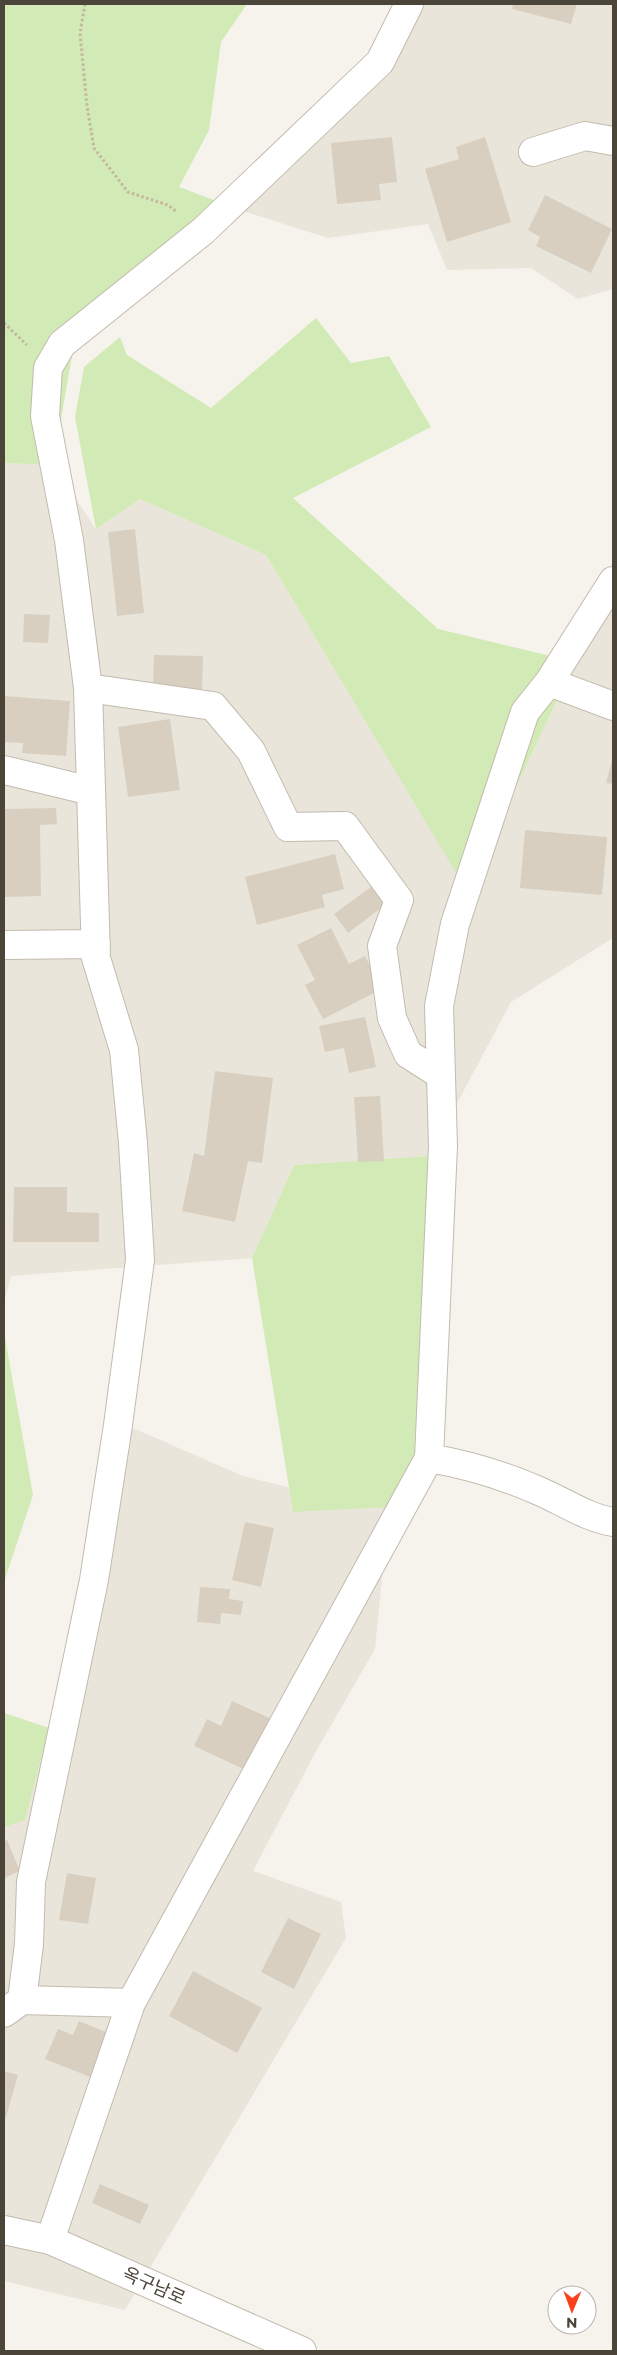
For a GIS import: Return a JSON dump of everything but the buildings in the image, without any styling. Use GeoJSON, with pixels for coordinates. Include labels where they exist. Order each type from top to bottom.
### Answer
{"type":"FeatureCollection","features":[{"type":"Feature","properties":{"kind":"street"},"geometry":{"type":"LineString","coordinates":[[131,2003],[13,2007],[29,1944],[30,1882],[94,1580],[118,1425],[140,1260],[133,1143],[124,1050],[96,958],[88,688],[69,540],[45,416],[48,368],[62,344],[203,231],[380,62],[409,4]]}},
{"type":"Feature","properties":{"kind":"street"},"geometry":{"type":"LineString","coordinates":[[534,152],[585,136],[613,142]]}},
{"type":"Feature","properties":{"kind":"street"},"geometry":{"type":"LineString","coordinates":[[50,2240],[131,2003],[429,1458],[443,1146],[439,1006],[455,924],[526,712],[549,682],[613,581]]}},
{"type":"Feature","properties":{"kind":"street"},"geometry":{"type":"LineString","coordinates":[[549,682],[613,706]]}},
{"type":"Feature","properties":{"kind":"street"},"geometry":{"type":"LineString","coordinates":[[88,688],[213,706],[251,750],[288,827],[345,826],[399,900],[382,946],[392,1018],[408,1054],[441,1075]]}},
{"type":"Feature","properties":{"kind":"street"},"geometry":{"type":"LineString","coordinates":[[4,770],[91,791]]}},
{"type":"Feature","properties":{"kind":"street"},"geometry":{"type":"LineString","coordinates":[[4,945],[96,944]]}},
{"type":"Feature","properties":{"kind":"street"},"geometry":{"type":"LineString","coordinates":[[429,1458],[458,1463],[532,1488],[597,1519],[613,1522]]}},
{"type":"Feature","properties":{"kind":"street","name":"옥구남로"},"geometry":{"type":"LineString","coordinates":[[4,2230],[50,2240],[302,2351]]}},
{"type":"Feature","properties":{"kind":"path"},"geometry":{"type":"LineString","coordinates":[[85,4],[80,33],[87,106],[94,148],[128,192],[168,205],[203,231]]}},
{"type":"Feature","properties":{"kind":"shaded area"},"geometry":{"type":"Polygon","coordinates":[[[409,4],[613,4],[613,289],[578,299],[531,268],[447,270],[428,224],[328,238],[240,210],[394,56],[409,4]]]}},
{"type":"Feature","properties":{"kind":"shaded area"},"geometry":{"type":"Polygon","coordinates":[[[4,463],[53,465],[96,529],[140,499],[266,555],[467,890],[613,582],[613,938],[511,1002],[429,1156],[294,1165],[252,1258],[11,1276],[4,1302],[4,463]]]}},
{"type":"Feature","properties":{"kind":"shaded area"},"geometry":{"type":"Polygon","coordinates":[[[112,1419],[243,1476],[296,1489],[389,1507],[375,1649],[315,1753],[253,1871],[341,1902],[346,1938],[125,2310],[4,2281],[4,1827],[25,1819],[49,1728],[112,1419]]]}},
{"type":"Feature","properties":{"kind":"green space"},"geometry":{"type":"Polygon","coordinates":[[[4,4],[247,4],[221,42],[209,130],[179,187],[230,206],[74,344],[53,465],[4,463],[4,4]]]}},
{"type":"Feature","properties":{"kind":"green space"},"geometry":{"type":"Polygon","coordinates":[[[316,318],[351,363],[389,356],[431,427],[293,498],[438,629],[575,662],[467,891],[266,555],[140,499],[96,529],[75,417],[84,367],[120,337],[127,355],[211,408],[316,318]]]}},
{"type":"Feature","properties":{"kind":"green space"},"geometry":{"type":"Polygon","coordinates":[[[429,1156],[426,1453],[389,1507],[293,1512],[252,1258],[294,1165],[429,1156]]]}},
{"type":"Feature","properties":{"kind":"green space"},"geometry":{"type":"Polygon","coordinates":[[[4,1332],[33,1495],[4,1582],[4,1332]]]}},
{"type":"Feature","properties":{"kind":"green space"},"geometry":{"type":"Polygon","coordinates":[[[4,1713],[49,1728],[25,1820],[4,1827],[4,1713]]]}}]}
